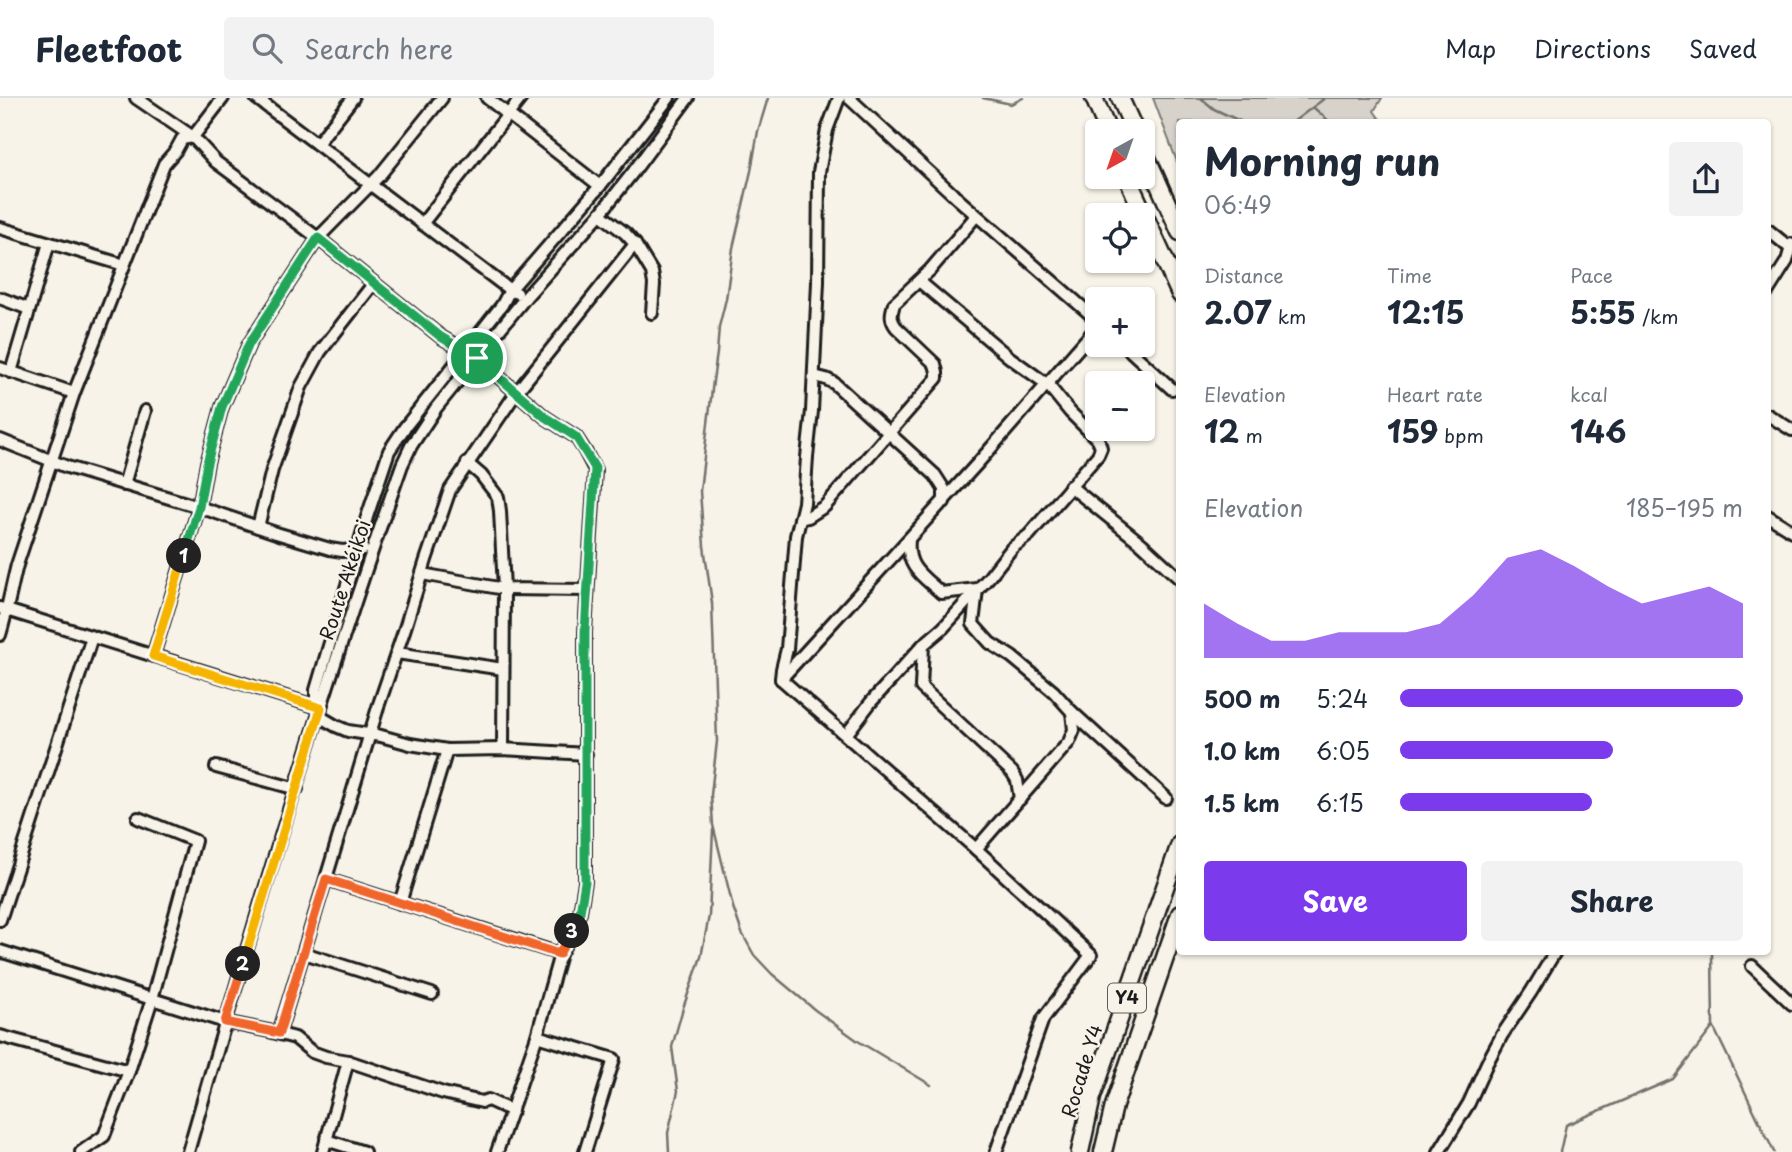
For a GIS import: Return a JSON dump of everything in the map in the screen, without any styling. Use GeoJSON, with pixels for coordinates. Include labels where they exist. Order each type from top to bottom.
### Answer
{"type":"FeatureCollection","features":[{"type":"Feature","properties":{"kind":"highway"},"geometry":{"type":"LineString","coordinates":[[1094,98],[1103,119]]}},
{"type":"Feature","properties":{"kind":"highway"},"geometry":{"type":"LineString","coordinates":[[1120,98],[1130,119]]}},
{"type":"Feature","properties":{"kind":"highway"},"geometry":{"type":"LineString","coordinates":[[1155,176],[1176,223]]}},
{"type":"Feature","properties":{"kind":"highway"},"geometry":{"type":"LineString","coordinates":[[1132,189],[1176,284]]}},
{"type":"Feature","properties":{"kind":"highway","name":"Rocade Y4"},"geometry":{"type":"LineString","coordinates":[[1080,1152],[1093,1097],[1176,856]]}},
{"type":"Feature","properties":{"kind":"highway","name":"Y4"},"geometry":{"type":"LineString","coordinates":[[1102,1152],[1114,1105],[1176,926]]}},
{"type":"Feature","properties":{"kind":"street"},"geometry":{"type":"LineString","coordinates":[[136,98],[193,137],[216,162],[318,238],[441,337],[477,358],[545,417],[576,437],[595,468],[585,632],[585,882],[580,912],[559,954],[537,1036],[497,1152]]}},
{"type":"Feature","properties":{"kind":"street"},"geometry":{"type":"LineString","coordinates":[[0,635],[4,609],[74,393],[163,164],[182,139],[193,137],[223,98]]}},
{"type":"Feature","properties":{"kind":"street"},"geometry":{"type":"LineString","coordinates":[[256,98],[510,290],[526,298]]}},
{"type":"Feature","properties":{"kind":"street"},"geometry":{"type":"LineString","coordinates":[[317,144],[354,98]]}},
{"type":"Feature","properties":{"kind":"street"},"geometry":{"type":"LineString","coordinates":[[153,656],[199,507],[222,407],[249,344],[318,238],[370,186],[442,98]]}},
{"type":"Feature","properties":{"kind":"street"},"geometry":{"type":"LineString","coordinates":[[487,98],[600,186]]}},
{"type":"Feature","properties":{"kind":"street"},"geometry":{"type":"LineString","coordinates":[[422,224],[521,98]]}},
{"type":"Feature","properties":{"kind":"street","name":"Route Akéikoi"},"geometry":{"type":"LineString","coordinates":[[319,710],[316,690],[389,451],[502,305],[510,290],[600,186],[669,98]]}},
{"type":"Feature","properties":{"kind":"street","name":"Route Akéikoi"},"geometry":{"type":"LineString","coordinates":[[187,1152],[319,710],[402,465],[411,446],[436,408],[526,298],[600,214],[688,98]]}},
{"type":"Feature","properties":{"kind":"street"},"geometry":{"type":"LineString","coordinates":[[781,679],[787,649],[794,549],[804,503],[814,376],[819,172],[827,130],[839,98]]}},
{"type":"Feature","properties":{"kind":"street"},"geometry":{"type":"LineString","coordinates":[[849,98],[976,216],[1085,310]]}},
{"type":"Feature","properties":{"kind":"street"},"geometry":{"type":"LineString","coordinates":[[600,214],[635,244],[652,272],[652,313]]}},
{"type":"Feature","properties":{"kind":"street"},"geometry":{"type":"LineString","coordinates":[[800,519],[825,506],[937,378],[935,364],[891,320],[894,304],[919,281],[976,216]]}},
{"type":"Feature","properties":{"kind":"street"},"geometry":{"type":"LineString","coordinates":[[0,228],[124,265]]}},
{"type":"Feature","properties":{"kind":"street"},"geometry":{"type":"LineString","coordinates":[[1771,232],[1791,246],[1790,261],[1771,287]]}},
{"type":"Feature","properties":{"kind":"street"},"geometry":{"type":"LineString","coordinates":[[49,243],[29,309],[5,370],[74,393]]}},
{"type":"Feature","properties":{"kind":"street"},"geometry":{"type":"LineString","coordinates":[[279,1033],[379,704],[445,501],[467,463],[516,393],[635,244]]}},
{"type":"Feature","properties":{"kind":"street"},"geometry":{"type":"LineString","coordinates":[[846,735],[871,702],[923,645],[943,628],[1012,548],[1029,535],[1098,455],[1101,448],[1099,441],[1048,385],[1009,357],[919,281]]}},
{"type":"Feature","properties":{"kind":"street"},"geometry":{"type":"LineString","coordinates":[[258,527],[272,470],[301,387],[320,352],[374,283]]}},
{"type":"Feature","properties":{"kind":"street"},"geometry":{"type":"LineString","coordinates":[[0,298],[29,309]]}},
{"type":"Feature","properties":{"kind":"street"},"geometry":{"type":"LineString","coordinates":[[781,679],[944,502],[1085,341]]}},
{"type":"Feature","properties":{"kind":"street"},"geometry":{"type":"LineString","coordinates":[[1137,357],[1171,389]]}},
{"type":"Feature","properties":{"kind":"street"},"geometry":{"type":"LineString","coordinates":[[814,376],[834,383],[941,481],[944,502]]}},
{"type":"Feature","properties":{"kind":"street"},"geometry":{"type":"LineString","coordinates":[[124,485],[145,411]]}},
{"type":"Feature","properties":{"kind":"street"},"geometry":{"type":"LineString","coordinates":[[1771,417],[1792,430]]}},
{"type":"Feature","properties":{"kind":"street"},"geometry":{"type":"LineString","coordinates":[[0,440],[124,485],[330,549],[373,550]]}},
{"type":"Feature","properties":{"kind":"street"},"geometry":{"type":"LineString","coordinates":[[467,463],[481,475],[498,497],[500,511],[504,589],[503,748]]}},
{"type":"Feature","properties":{"kind":"street"},"geometry":{"type":"LineString","coordinates":[[1070,486],[1176,575]]}},
{"type":"Feature","properties":{"kind":"street"},"geometry":{"type":"LineString","coordinates":[[1771,518],[1792,530]]}},
{"type":"Feature","properties":{"kind":"street"},"geometry":{"type":"LineString","coordinates":[[909,540],[908,552],[913,566],[941,593],[977,589]]}},
{"type":"Feature","properties":{"kind":"street"},"geometry":{"type":"LineString","coordinates":[[422,574],[504,589],[587,590]]}},
{"type":"Feature","properties":{"kind":"street"},"geometry":{"type":"LineString","coordinates":[[977,589],[972,624],[990,643],[1012,657],[1054,692],[1072,712],[1166,798]]}},
{"type":"Feature","properties":{"kind":"street"},"geometry":{"type":"LineString","coordinates":[[4,609],[319,710],[336,726],[348,731],[447,750],[503,748],[586,754]]}},
{"type":"Feature","properties":{"kind":"street"},"geometry":{"type":"LineString","coordinates":[[0,920],[92,637]]}},
{"type":"Feature","properties":{"kind":"street"},"geometry":{"type":"LineString","coordinates":[[923,645],[921,687],[1012,772],[1017,780],[1020,799]]}},
{"type":"Feature","properties":{"kind":"street"},"geometry":{"type":"LineString","coordinates":[[397,653],[503,669]]}},
{"type":"Feature","properties":{"kind":"street"},"geometry":{"type":"LineString","coordinates":[[781,679],[976,849],[1091,955],[1043,1019],[996,1152]]}},
{"type":"Feature","properties":{"kind":"street"},"geometry":{"type":"LineString","coordinates":[[976,849],[1069,742],[1074,730],[1072,712]]}},
{"type":"Feature","properties":{"kind":"street"},"geometry":{"type":"LineString","coordinates":[[400,903],[447,750]]}},
{"type":"Feature","properties":{"kind":"street"},"geometry":{"type":"LineString","coordinates":[[216,767],[297,789]]}},
{"type":"Feature","properties":{"kind":"street"},"geometry":{"type":"LineString","coordinates":[[81,1152],[104,1136],[129,1071],[152,999],[195,841],[138,818]]}},
{"type":"Feature","properties":{"kind":"street"},"geometry":{"type":"LineString","coordinates":[[326,879],[559,954]]}},
{"type":"Feature","properties":{"kind":"street"},"geometry":{"type":"LineString","coordinates":[[0,951],[225,1022],[279,1033],[295,1038],[312,1052],[326,1058],[348,1061],[443,1093],[482,1102],[488,1100],[512,1111]]}},
{"type":"Feature","properties":{"kind":"street"},"geometry":{"type":"LineString","coordinates":[[304,953],[432,994]]}},
{"type":"Feature","properties":{"kind":"street"},"geometry":{"type":"LineString","coordinates":[[1438,1152],[1469,1103],[1502,1035],[1553,955]]}},
{"type":"Feature","properties":{"kind":"street"},"geometry":{"type":"LineString","coordinates":[[1752,966],[1792,1004]]}},
{"type":"Feature","properties":{"kind":"street"},"geometry":{"type":"LineString","coordinates":[[0,1036],[129,1071]]}},
{"type":"Feature","properties":{"kind":"street"},"geometry":{"type":"LineString","coordinates":[[537,1036],[614,1059],[585,1152]]}},
{"type":"Feature","properties":{"kind":"street"},"geometry":{"type":"LineString","coordinates":[[323,1152],[348,1061]]}},
{"type":"Feature","properties":{"kind":"street"},"geometry":{"type":"LineString","coordinates":[[326,1140],[364,1152]]}},
{"type":"Feature","properties":{"kind":"shaded area"},"geometry":{"type":"Polygon","coordinates":[[[1153,98],[1382,98],[1374,111],[1380,119],[1176,119],[1176,159],[1153,98]]]}},
{"type":"Feature","properties":{"kind":"waterway"},"geometry":{"type":"LineString","coordinates":[[768,98],[758,131],[719,327],[700,491],[712,603],[717,741],[711,795],[713,825],[733,907],[742,933],[754,955],[815,1010],[858,1041],[931,1085]]}},
{"type":"Feature","properties":{"kind":"waterway"},"geometry":{"type":"LineString","coordinates":[[983,98],[1011,104],[1023,98]]}},
{"type":"Feature","properties":{"kind":"waterway"},"geometry":{"type":"LineString","coordinates":[[1201,98],[1214,109],[1236,119]]}},
{"type":"Feature","properties":{"kind":"waterway"},"geometry":{"type":"LineString","coordinates":[[1297,119],[1325,98]]}},
{"type":"Feature","properties":{"kind":"waterway"},"geometry":{"type":"LineString","coordinates":[[1314,108],[1327,119]]}},
{"type":"Feature","properties":{"kind":"waterway"},"geometry":{"type":"LineString","coordinates":[[669,1152],[668,1133],[678,1091],[672,1047],[701,957],[709,916],[713,830]]}},
{"type":"Feature","properties":{"kind":"waterway"},"geometry":{"type":"LineString","coordinates":[[1712,955],[1713,1026],[1774,1152]]}},
{"type":"Feature","properties":{"kind":"waterway"},"geometry":{"type":"LineString","coordinates":[[1560,1152],[1566,1125],[1673,1079],[1713,1027]]}},
{"type":"Feature","properties":{"kind":"route"},"geometry":{"type":"LineString","coordinates":[[318,238],[441,337],[477,358],[545,417],[576,437],[595,468],[585,632],[585,882],[580,912],[559,954],[326,879],[279,1033],[225,1022],[321,708],[153,656],[199,507],[222,407],[249,344],[318,238]]}}]}
